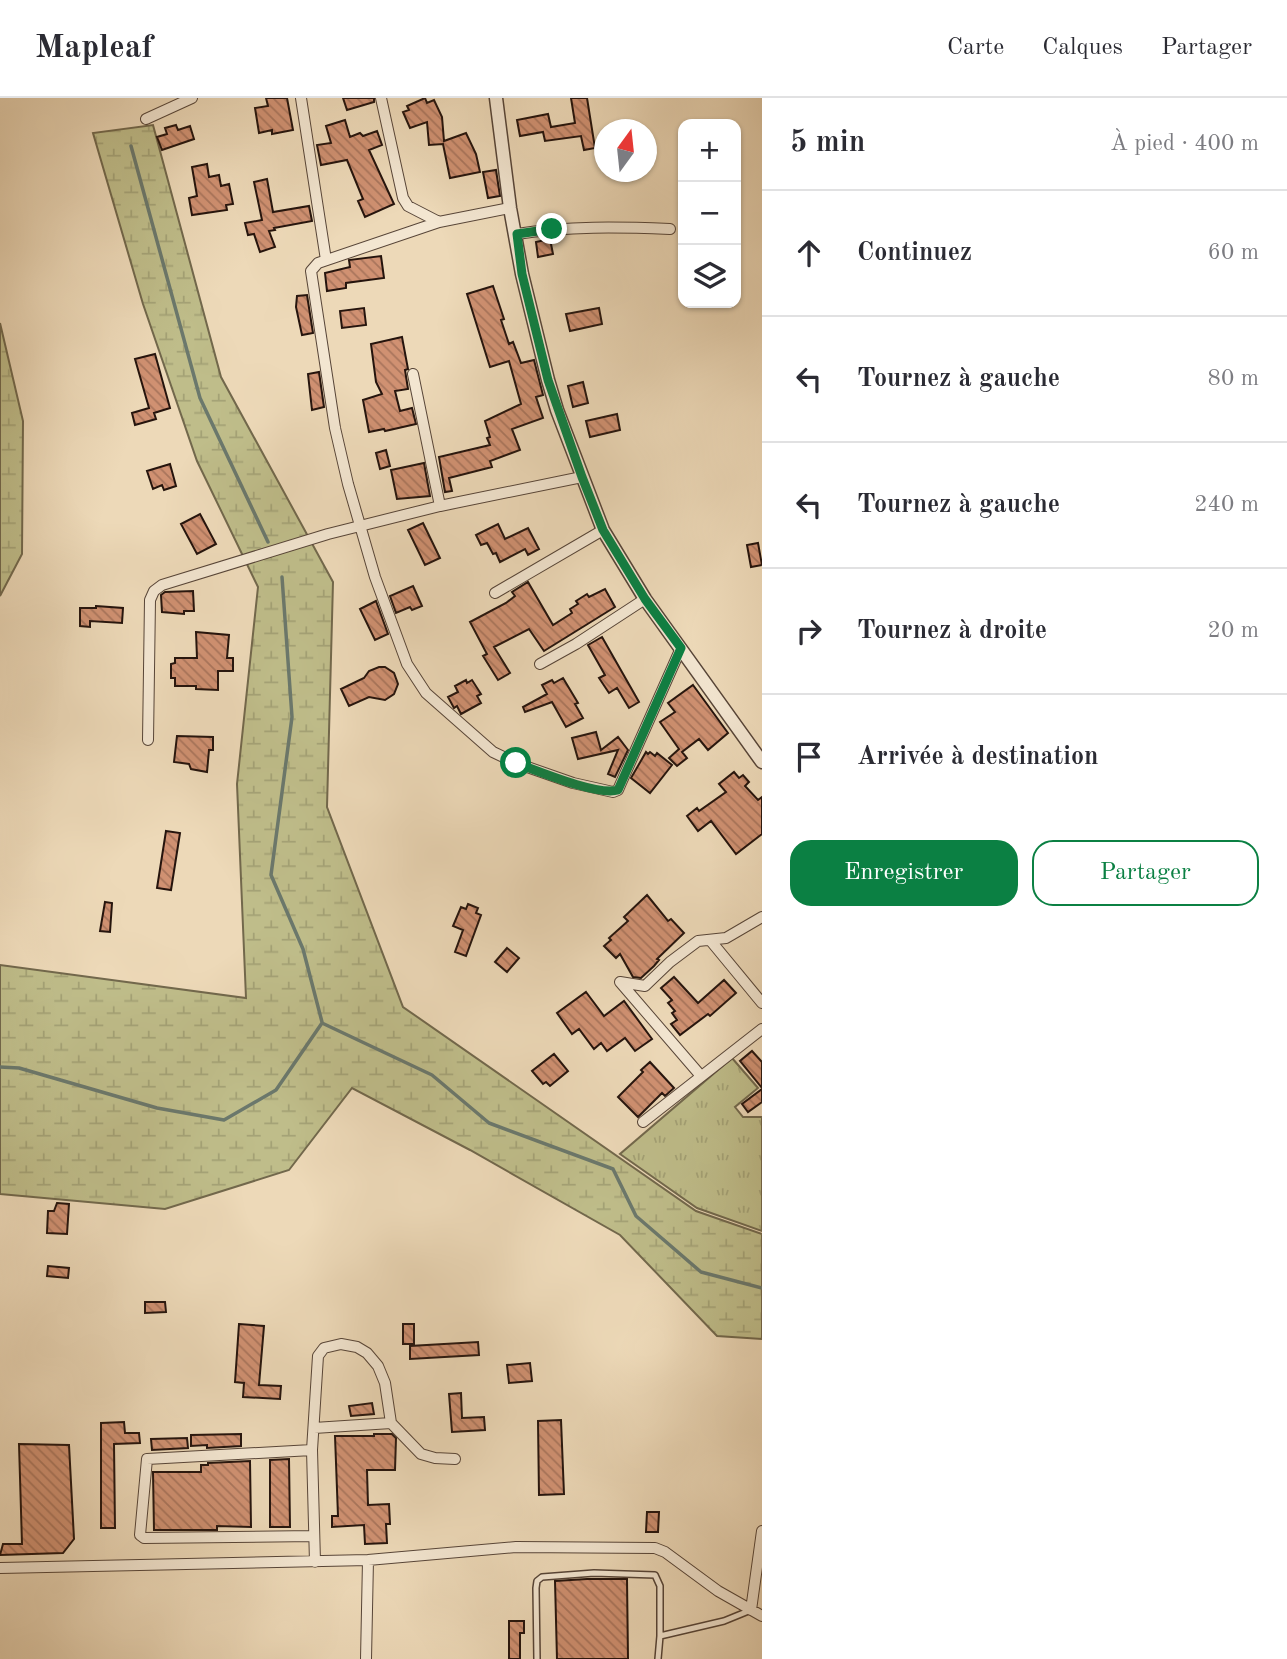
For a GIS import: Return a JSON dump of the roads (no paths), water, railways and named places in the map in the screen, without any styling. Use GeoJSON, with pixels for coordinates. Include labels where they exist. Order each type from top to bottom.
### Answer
{"type":"FeatureCollection","features":[{"type":"Feature","properties":{"kind":"street"},"geometry":{"type":"LineString","coordinates":[[146,119],[192,98]]}},
{"type":"Feature","properties":{"kind":"street"},"geometry":{"type":"LineString","coordinates":[[302,98],[326,260]]}},
{"type":"Feature","properties":{"kind":"street"},"geometry":{"type":"LineString","coordinates":[[381,98],[403,198],[408,206],[439,222]]}},
{"type":"Feature","properties":{"kind":"street"},"geometry":{"type":"LineString","coordinates":[[496,98],[510,208],[517,234],[522,274],[548,380],[603,530],[645,599],[762,760]]}},
{"type":"Feature","properties":{"kind":"street"},"geometry":{"type":"LineString","coordinates":[[510,208],[439,222],[326,260],[313,267],[311,275],[335,428],[359,527],[398,644],[414,677],[426,693],[493,752],[573,783],[605,791],[618,790],[681,648]]}},
{"type":"Feature","properties":{"kind":"street"},"geometry":{"type":"LineString","coordinates":[[517,234],[601,226],[670,229]]}},
{"type":"Feature","properties":{"kind":"street"},"geometry":{"type":"LineString","coordinates":[[413,374],[440,506]]}},
{"type":"Feature","properties":{"kind":"street"},"geometry":{"type":"LineString","coordinates":[[148,740],[150,600],[154,591],[162,585],[440,506],[582,477]]}},
{"type":"Feature","properties":{"kind":"street"},"geometry":{"type":"LineString","coordinates":[[495,593],[603,530]]}},
{"type":"Feature","properties":{"kind":"street"},"geometry":{"type":"LineString","coordinates":[[540,664],[645,599]]}},
{"type":"Feature","properties":{"kind":"street"},"geometry":{"type":"LineString","coordinates":[[701,1076],[620,982],[645,986],[670,962],[698,941],[726,938],[762,917]]}},
{"type":"Feature","properties":{"kind":"street"},"geometry":{"type":"LineString","coordinates":[[710,940],[762,1003]]}},
{"type":"Feature","properties":{"kind":"street"},"geometry":{"type":"LineString","coordinates":[[643,1122],[762,1029]]}},
{"type":"Feature","properties":{"kind":"street"},"geometry":{"type":"LineString","coordinates":[[315,1562],[312,1450],[318,1356],[324,1348],[330,1345],[357,1347],[367,1353],[378,1366],[384,1383],[391,1423],[421,1454],[435,1458],[456,1458]]}},
{"type":"Feature","properties":{"kind":"street"},"geometry":{"type":"LineString","coordinates":[[314,1428],[391,1423]]}},
{"type":"Feature","properties":{"kind":"street"},"geometry":{"type":"LineString","coordinates":[[312,1450],[147,1459],[140,1535],[144,1538],[314,1536]]}},
{"type":"Feature","properties":{"kind":"street"},"geometry":{"type":"LineString","coordinates":[[751,1610],[762,1531]]}},
{"type":"Feature","properties":{"kind":"street"},"geometry":{"type":"LineString","coordinates":[[0,1568],[368,1560],[516,1547],[655,1548],[666,1552],[718,1591],[762,1616]]}},
{"type":"Feature","properties":{"kind":"street"},"geometry":{"type":"LineString","coordinates":[[366,1659],[368,1560]]}},
{"type":"Feature","properties":{"kind":"lane"},"geometry":{"type":"LineString","coordinates":[[537,1659],[537,1581],[542,1577],[594,1573],[655,1575],[660,1586],[658,1659]]}},
{"type":"Feature","properties":{"kind":"lane"},"geometry":{"type":"LineString","coordinates":[[660,1636],[724,1621],[751,1610]]}},
{"type":"Feature","properties":{"kind":"waterway"},"geometry":{"type":"LineString","coordinates":[[131,146],[200,398],[268,542]]}},
{"type":"Feature","properties":{"kind":"waterway"},"geometry":{"type":"LineString","coordinates":[[282,577],[292,717],[271,875],[303,949],[322,1022]]}},
{"type":"Feature","properties":{"kind":"waterway"},"geometry":{"type":"LineString","coordinates":[[0,1067],[19,1068],[157,1108],[224,1120],[276,1090],[322,1023],[432,1075],[489,1123],[613,1169],[636,1216],[701,1272],[762,1288]]}}]}
